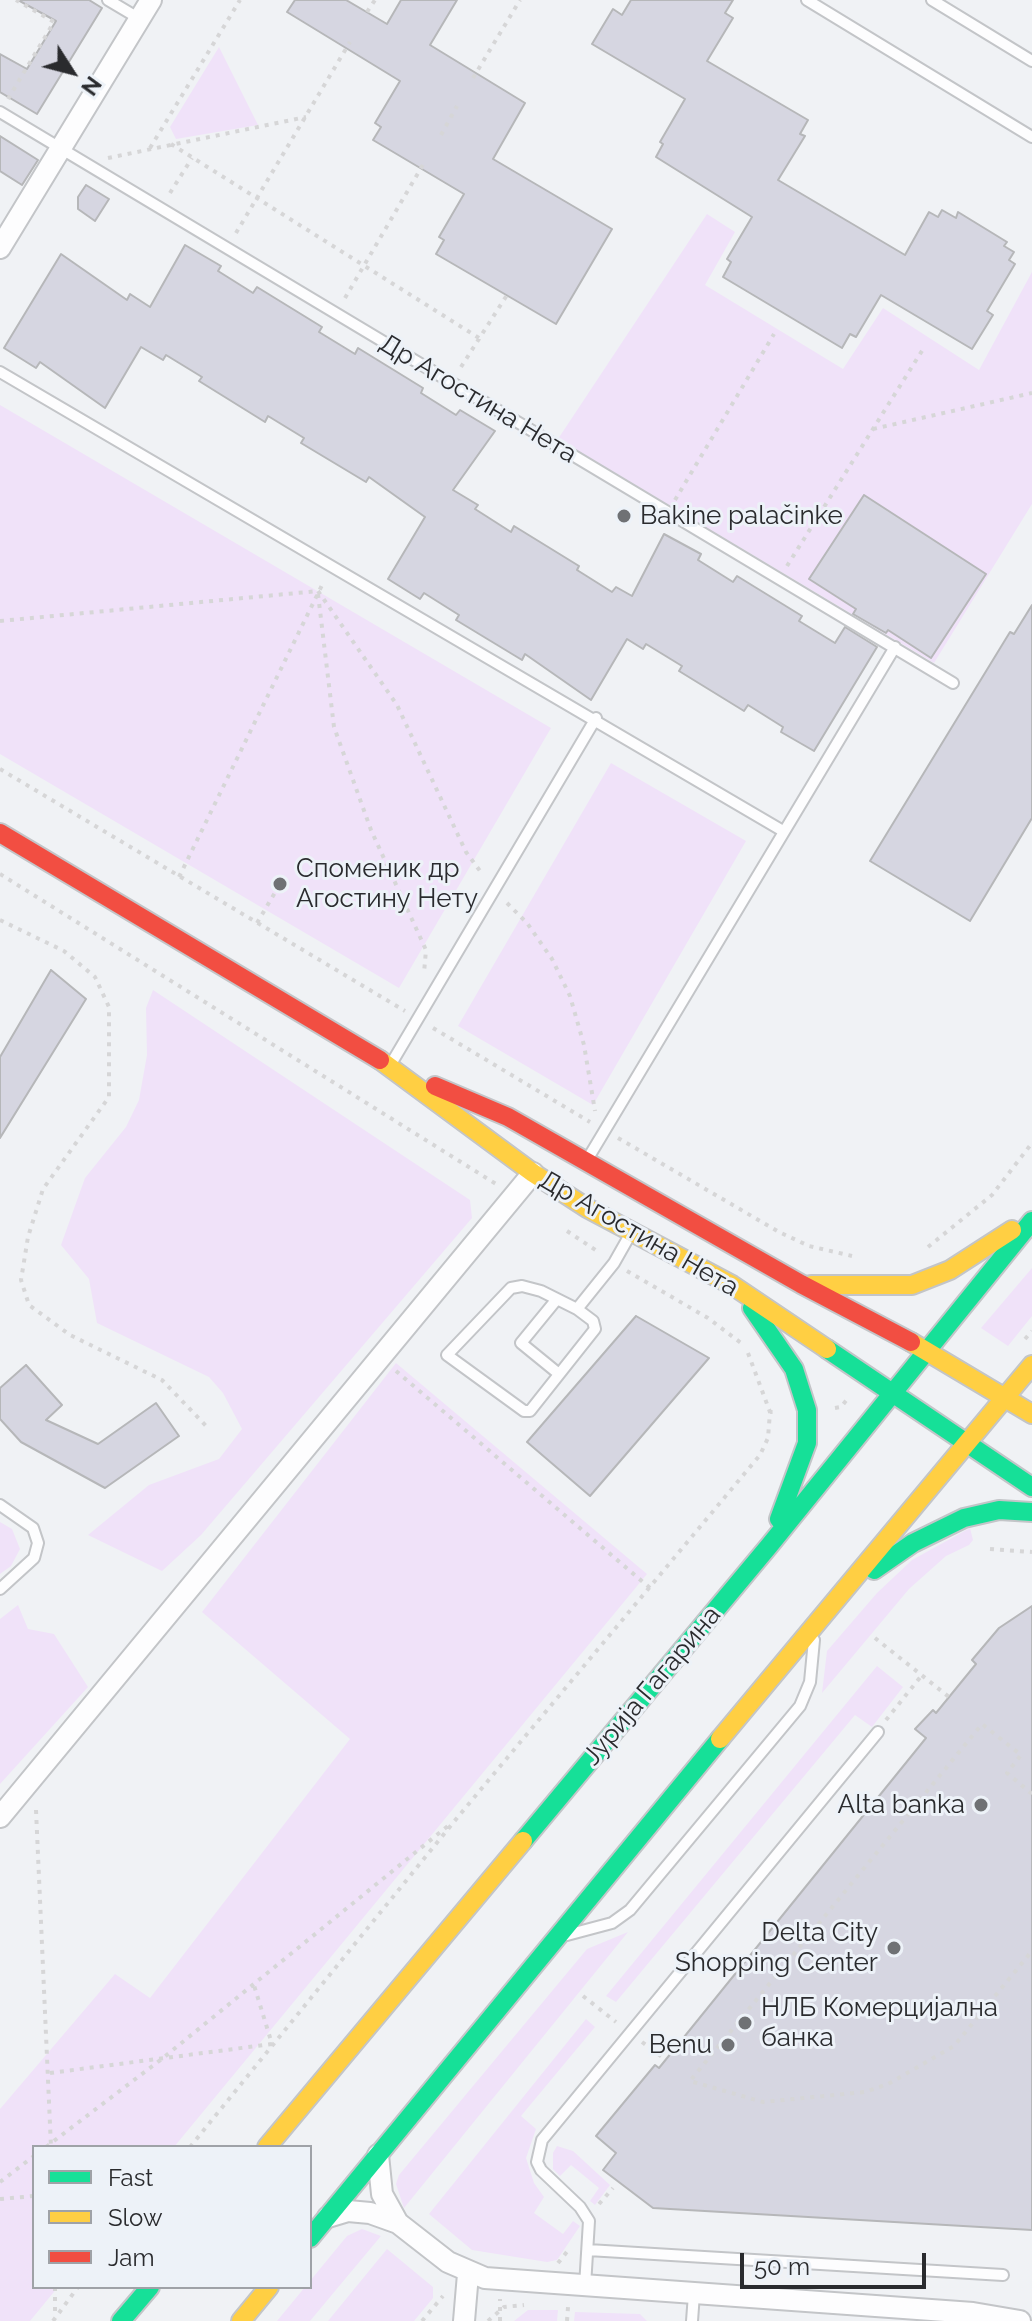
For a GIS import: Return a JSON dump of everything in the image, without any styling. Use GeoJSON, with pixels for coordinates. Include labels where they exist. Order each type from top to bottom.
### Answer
{"type":"FeatureCollection","features":[{"type":"Feature","properties":{"kind":"main road","name":"Др Агостина Нета"},"geometry":{"type":"LineString","coordinates":[[0,833],[390,1066],[533,1173],[632,1232],[732,1285],[1032,1487]]}},
{"type":"Feature","properties":{"kind":"main road","name":"Др Агостина Нета"},"geometry":{"type":"LineString","coordinates":[[390,1066],[508,1117],[801,1284],[929,1351],[1032,1414]]}},
{"type":"Feature","properties":{"kind":"main road"},"geometry":{"type":"LineString","coordinates":[[801,1284],[912,1285],[938,1276],[973,1257],[1032,1214]]}},
{"type":"Feature","properties":{"kind":"main road","name":"Јурија Гагарина"},"geometry":{"type":"LineString","coordinates":[[269,2145],[769,1546],[1032,1221]]}},
{"type":"Feature","properties":{"kind":"main road"},"geometry":{"type":"LineString","coordinates":[[732,1285],[783,1351],[802,1385],[807,1410],[807,1443],[801,1465],[769,1546]]}},
{"type":"Feature","properties":{"kind":"main road"},"geometry":{"type":"LineString","coordinates":[[312,2236],[553,1939],[1032,1365]]}},
{"type":"Feature","properties":{"kind":"main road"},"geometry":{"type":"LineString","coordinates":[[837,1597],[944,1525],[982,1513],[1032,1512]]}},
{"type":"Feature","properties":{"kind":"main road"},"geometry":{"type":"LineString","coordinates":[[121,2321],[148,2289]]}},
{"type":"Feature","properties":{"kind":"main road"},"geometry":{"type":"LineString","coordinates":[[241,2321],[267,2289]]}},
{"type":"Feature","properties":{"kind":"street"},"geometry":{"type":"LineString","coordinates":[[0,248],[151,0]]}},
{"type":"Feature","properties":{"kind":"street"},"geometry":{"type":"LineString","coordinates":[[0,1817],[533,1173]]}},
{"type":"Feature","properties":{"kind":"street"},"geometry":{"type":"LineString","coordinates":[[378,2155],[382,2194],[398,2223]]}},
{"type":"Feature","properties":{"kind":"street"},"geometry":{"type":"LineString","coordinates":[[328,2217],[359,2212],[398,2223],[468,2274],[502,2280],[694,2294],[874,2314],[973,2313],[1020,2321]]}},
{"type":"Feature","properties":{"kind":"street"},"geometry":{"type":"LineString","coordinates":[[464,2321],[468,2274]]}},
{"type":"Feature","properties":{"kind":"lane"},"geometry":{"type":"LineString","coordinates":[[108,0],[140,19]]}},
{"type":"Feature","properties":{"kind":"lane"},"geometry":{"type":"LineString","coordinates":[[807,0],[1032,137]]}},
{"type":"Feature","properties":{"kind":"lane"},"geometry":{"type":"LineString","coordinates":[[932,0],[1032,61]]}},
{"type":"Feature","properties":{"kind":"lane","name":"Др Агостина Нета"},"geometry":{"type":"LineString","coordinates":[[0,112],[953,683]]}},
{"type":"Feature","properties":{"kind":"lane"},"geometry":{"type":"LineString","coordinates":[[0,372],[596,718],[783,831]]}},
{"type":"Feature","properties":{"kind":"lane","name":"Др Агостина Нета"},"geometry":{"type":"LineString","coordinates":[[586,1162],[895,647]]}},
{"type":"Feature","properties":{"kind":"lane"},"geometry":{"type":"LineString","coordinates":[[390,1066],[596,718]]}},
{"type":"Feature","properties":{"kind":"lane"},"geometry":{"type":"LineString","coordinates":[[577,1309],[614,1263],[632,1232]]}},
{"type":"Feature","properties":{"kind":"lane"},"geometry":{"type":"LineString","coordinates":[[522,1286],[577,1309],[593,1321],[595,1329],[530,1411],[524,1411],[447,1355],[511,1288],[522,1286]]}},
{"type":"Feature","properties":{"kind":"lane"},"geometry":{"type":"LineString","coordinates":[[557,1299],[521,1343],[559,1374]]}},
{"type":"Feature","properties":{"kind":"lane"},"geometry":{"type":"LineString","coordinates":[[0,1505],[33,1528],[38,1543],[34,1558],[0,1589]]}},
{"type":"Feature","properties":{"kind":"lane"},"geometry":{"type":"LineString","coordinates":[[553,1939],[612,1923],[630,1910],[800,1706],[810,1682],[816,1624]]}},
{"type":"Feature","properties":{"kind":"lane"},"geometry":{"type":"LineString","coordinates":[[585,2286],[587,2215],[547,2179],[537,2162],[542,2140],[878,1732]]}},
{"type":"Feature","properties":{"kind":"lane"},"geometry":{"type":"LineString","coordinates":[[588,2250],[1003,2275]]}},
{"type":"Feature","properties":{"kind":"lane"},"geometry":{"type":"LineString","coordinates":[[692,2321],[694,2294]]}},
{"type":"Feature","properties":{"kind":"path"},"geometry":{"type":"LineString","coordinates":[[7,101],[54,22],[16,0]]}},
{"type":"Feature","properties":{"kind":"path"},"geometry":{"type":"LineString","coordinates":[[150,149],[240,0]]}},
{"type":"Feature","properties":{"kind":"path"},"geometry":{"type":"LineString","coordinates":[[367,12],[375,0]]}},
{"type":"Feature","properties":{"kind":"path"},"geometry":{"type":"LineString","coordinates":[[473,78],[520,0]]}},
{"type":"Feature","properties":{"kind":"path"},"geometry":{"type":"LineString","coordinates":[[227,249],[350,42]]}},
{"type":"Feature","properties":{"kind":"path"},"geometry":{"type":"LineString","coordinates":[[441,135],[457,106]]}},
{"type":"Feature","properties":{"kind":"path"},"geometry":{"type":"LineString","coordinates":[[106,158],[306,117]]}},
{"type":"Feature","properties":{"kind":"path"},"geometry":{"type":"LineString","coordinates":[[171,144],[479,338]]}},
{"type":"Feature","properties":{"kind":"path"},"geometry":{"type":"LineString","coordinates":[[160,208],[192,158]]}},
{"type":"Feature","properties":{"kind":"path"},"geometry":{"type":"LineString","coordinates":[[336,314],[424,163]]}},
{"type":"Feature","properties":{"kind":"path"},"geometry":{"type":"LineString","coordinates":[[452,383],[507,295]]}},
{"type":"Feature","properties":{"kind":"path"},"geometry":{"type":"LineString","coordinates":[[668,512],[774,334]]}},
{"type":"Feature","properties":{"kind":"path"},"geometry":{"type":"LineString","coordinates":[[780,579],[925,346]]}},
{"type":"Feature","properties":{"kind":"path"},"geometry":{"type":"LineString","coordinates":[[873,429],[1032,393]]}},
{"type":"Feature","properties":{"kind":"path"},"geometry":{"type":"LineString","coordinates":[[179,877],[318,591],[334,566]]}},
{"type":"Feature","properties":{"kind":"path"},"geometry":{"type":"LineString","coordinates":[[0,621],[318,591]]}},
{"type":"Feature","properties":{"kind":"path"},"geometry":{"type":"LineString","coordinates":[[318,591],[397,705],[466,852],[495,891],[527,923],[552,959],[570,996],[584,1045],[593,1105],[605,1131]]}},
{"type":"Feature","properties":{"kind":"path"},"geometry":{"type":"LineString","coordinates":[[318,591],[334,727],[371,830],[426,950],[423,978]]}},
{"type":"Feature","properties":{"kind":"path"},"geometry":{"type":"LineString","coordinates":[[0,769],[779,1232],[809,1246],[854,1256]]}},
{"type":"Feature","properties":{"kind":"path"},"geometry":{"type":"LineString","coordinates":[[0,874],[515,1196]]}},
{"type":"Feature","properties":{"kind":"path"},"geometry":{"type":"LineString","coordinates":[[257,923],[280,884]]}},
{"type":"Feature","properties":{"kind":"path"},"geometry":{"type":"LineString","coordinates":[[0,920],[64,951],[95,977],[109,1007],[112,1050],[109,1097],[43,1189],[28,1237],[21,1280],[29,1305],[70,1335],[162,1380],[209,1429]]}},
{"type":"Feature","properties":{"kind":"path"},"geometry":{"type":"LineString","coordinates":[[922,1252],[964,1222],[992,1195],[1032,1143]]}},
{"type":"Feature","properties":{"kind":"path"},"geometry":{"type":"LineString","coordinates":[[192,2145],[457,1818],[760,1455],[768,1438],[770,1412],[746,1347],[708,1318],[614,1263],[564,1228]]}},
{"type":"Feature","properties":{"kind":"path"},"geometry":{"type":"LineString","coordinates":[[382,1359],[650,1588]]}},
{"type":"Feature","properties":{"kind":"path"},"geometry":{"type":"LineString","coordinates":[[770,1412],[807,1410]]}},
{"type":"Feature","properties":{"kind":"path"},"geometry":{"type":"LineString","coordinates":[[990,1549],[1032,1552]]}},
{"type":"Feature","properties":{"kind":"path"},"geometry":{"type":"LineString","coordinates":[[875,1638],[949,1697]]}},
{"type":"Feature","properties":{"kind":"path"},"geometry":{"type":"LineString","coordinates":[[878,1732],[922,1675]]}},
{"type":"Feature","properties":{"kind":"path"},"geometry":{"type":"LineString","coordinates":[[1032,1794],[1007,1773],[1021,1755],[982,1724],[690,2081],[763,2102],[865,2092],[888,2084],[954,2046],[1032,1951]]}},
{"type":"Feature","properties":{"kind":"path"},"geometry":{"type":"LineString","coordinates":[[35,1776],[49,2073],[49,2145]]}},
{"type":"Feature","properties":{"kind":"path"},"geometry":{"type":"LineString","coordinates":[[50,2145],[163,2058],[457,1818]]}},
{"type":"Feature","properties":{"kind":"path"},"geometry":{"type":"LineString","coordinates":[[253,1982],[272,2044]]}},
{"type":"Feature","properties":{"kind":"path"},"geometry":{"type":"LineString","coordinates":[[49,2073],[272,2044]]}},
{"type":"Feature","properties":{"kind":"path"},"geometry":{"type":"LineString","coordinates":[[0,2182],[32,2158]]}},
{"type":"Feature","properties":{"kind":"path"},"geometry":{"type":"LineString","coordinates":[[0,2199],[32,2196]]}},
{"type":"Feature","properties":{"kind":"path"},"geometry":{"type":"LineString","coordinates":[[54,2318],[55,2289]]}},
{"type":"Feature","properties":{"kind":"path"},"geometry":{"type":"LineString","coordinates":[[54,2318],[76,2289]]}},
{"type":"Feature","properties":{"kind":"path"},"geometry":{"type":"LineString","coordinates":[[422,2321],[445,2294]]}},
{"type":"Feature","properties":{"kind":"path"},"geometry":{"type":"LineString","coordinates":[[567,2321],[568,2307]]}},
{"type":"Feature","properties":{"kind":"shaded area"},"geometry":{"type":"Polygon","coordinates":[[[219,47],[258,125],[176,139],[170,127],[219,47]]]}},
{"type":"Feature","properties":{"kind":"shaded area"},"geometry":{"type":"Polygon","coordinates":[[[707,214],[735,232],[705,285],[843,369],[883,308],[979,370],[1032,272],[1032,504],[934,663],[558,439],[707,214]]]}},
{"type":"Feature","properties":{"kind":"shaded area"},"geometry":{"type":"Polygon","coordinates":[[[0,405],[551,728],[399,988],[0,754],[0,405]]]}},
{"type":"Feature","properties":{"kind":"shaded area"},"geometry":{"type":"Polygon","coordinates":[[[611,763],[746,841],[593,1105],[458,1026],[611,763]]]}},
{"type":"Feature","properties":{"kind":"shaded area"},"geometry":{"type":"Polygon","coordinates":[[[153,990],[470,1200],[472,1218],[201,1535],[162,1571],[88,1535],[149,1485],[219,1459],[242,1429],[223,1393],[209,1377],[97,1323],[89,1279],[61,1245],[85,1178],[126,1127],[139,1100],[147,1055],[146,1008],[153,990]]]}},
{"type":"Feature","properties":{"kind":"shaded area"},"geometry":{"type":"Polygon","coordinates":[[[1032,1268],[1032,1316],[1008,1346],[981,1328],[1032,1268]]]}},
{"type":"Feature","properties":{"kind":"shaded area"},"geometry":{"type":"Polygon","coordinates":[[[396,1363],[647,1574],[176,2145],[32,2145],[32,2289],[56,2289],[30,2321],[0,2321],[0,2109],[115,1974],[150,1998],[350,1739],[202,1612],[396,1363]]]}},
{"type":"Feature","properties":{"kind":"shaded area"},"geometry":{"type":"Polygon","coordinates":[[[0,1522],[12,1529],[20,1549],[11,1566],[0,1574],[0,1522]]]}},
{"type":"Feature","properties":{"kind":"shaded area"},"geometry":{"type":"Polygon","coordinates":[[[970,1528],[973,1540],[969,1545],[946,1556],[909,1589],[822,1693],[827,1651],[877,1593],[912,1560],[970,1528]]]}},
{"type":"Feature","properties":{"kind":"shaded area"},"geometry":{"type":"Polygon","coordinates":[[[18,1605],[28,1629],[54,1634],[88,1687],[0,1784],[0,1619],[18,1605]]]}},
{"type":"Feature","properties":{"kind":"shaded area"},"geometry":{"type":"Polygon","coordinates":[[[877,1666],[903,1687],[872,1727],[855,1715],[616,2002],[606,1996],[877,1666]]]}},
{"type":"Feature","properties":{"kind":"shaded area"},"geometry":{"type":"Polygon","coordinates":[[[628,1932],[404,2208],[396,2184],[399,2175],[587,1949],[628,1932]]]}},
{"type":"Feature","properties":{"kind":"shaded area"},"geometry":{"type":"Polygon","coordinates":[[[586,2019],[595,2027],[521,2116],[536,2129],[526,2158],[534,2183],[544,2197],[534,2213],[563,2234],[573,2221],[580,2226],[557,2260],[547,2262],[472,2250],[429,2214],[586,2019]]]}},
{"type":"Feature","properties":{"kind":"shaded area"},"geometry":{"type":"Polygon","coordinates":[[[557,2146],[573,2151],[610,2185],[595,2205],[590,2201],[599,2188],[571,2165],[560,2176],[553,2169],[553,2153],[557,2146]]]}},
{"type":"Feature","properties":{"kind":"shaded area"},"geometry":{"type":"Polygon","coordinates":[[[362,2229],[381,2236],[310,2321],[277,2321],[303,2289],[312,2289],[312,2279],[347,2236],[362,2229]]]}},
{"type":"Feature","properties":{"kind":"shaded area"},"geometry":{"type":"Polygon","coordinates":[[[387,2249],[433,2287],[433,2298],[414,2321],[328,2321],[387,2249]]]}},
{"type":"Feature","properties":{"kind":"shaded area"},"geometry":{"type":"Polygon","coordinates":[[[528,2310],[558,2310],[557,2321],[514,2321],[528,2310]]]}},
{"type":"Feature","properties":{"kind":"shaded area"},"geometry":{"type":"Polygon","coordinates":[[[575,2312],[640,2314],[647,2321],[574,2321],[575,2312]]]}},
{"type":"Feature","properties":{"kind":"building"},"geometry":{"type":"Polygon","coordinates":[[[18,0],[89,0],[102,8],[37,114],[0,92],[0,54],[27,69],[56,21],[18,0]]]}},
{"type":"Feature","properties":{"kind":"building"},"geometry":{"type":"Polygon","coordinates":[[[295,0],[346,0],[387,24],[401,0],[457,0],[430,45],[525,103],[493,159],[612,229],[556,324],[436,254],[444,240],[439,237],[464,194],[373,140],[381,127],[375,123],[400,81],[287,12],[295,0]]]}},
{"type":"Feature","properties":{"kind":"building"},"geometry":{"type":"Polygon","coordinates":[[[631,0],[733,0],[725,13],[733,18],[707,61],[808,120],[800,134],[805,136],[778,180],[905,255],[929,212],[938,217],[942,210],[956,218],[958,212],[1007,242],[1004,246],[1014,252],[1009,260],[1015,264],[987,311],[993,315],[972,349],[881,295],[856,337],[850,334],[842,348],[723,277],[731,262],[727,259],[752,217],[656,157],[663,144],[660,142],[685,99],[592,44],[613,9],[622,15],[631,0]]]}},
{"type":"Feature","properties":{"kind":"building"},"geometry":{"type":"Polygon","coordinates":[[[0,136],[38,160],[22,185],[0,171],[0,136]]]}},
{"type":"Feature","properties":{"kind":"building"},"geometry":{"type":"Polygon","coordinates":[[[86,185],[109,199],[95,221],[78,209],[78,197],[86,185]]]}},
{"type":"Feature","properties":{"kind":"building"},"geometry":{"type":"Polygon","coordinates":[[[185,245],[221,266],[218,271],[253,293],[257,287],[322,327],[319,332],[355,354],[358,348],[423,388],[421,393],[456,415],[460,410],[495,431],[453,490],[478,505],[475,509],[511,532],[514,526],[579,566],[577,570],[612,592],[616,587],[632,596],[664,534],[701,554],[698,560],[733,582],[737,576],[802,616],[799,621],[835,643],[845,627],[877,647],[814,751],[781,732],[783,727],[748,705],[744,711],[679,671],[682,666],[646,644],[643,649],[627,639],[591,700],[525,654],[522,660],[456,620],[459,615],[424,593],[420,599],[388,579],[425,517],[369,477],[366,482],[301,443],[304,438],[268,416],[265,422],[199,381],[202,377],[166,355],[163,360],[141,347],[105,408],[40,362],[36,368],[4,348],[61,254],[127,300],[130,294],[150,307],[185,245]]]}},
{"type":"Feature","properties":{"kind":"building"},"geometry":{"type":"Polygon","coordinates":[[[864,495],[986,574],[931,658],[888,630],[886,633],[853,614],[856,609],[809,579],[864,495]]]}},
{"type":"Feature","properties":{"kind":"building"},"geometry":{"type":"Polygon","coordinates":[[[1032,605],[1032,818],[970,921],[870,861],[1010,632],[1014,634],[1032,605]]]}},
{"type":"Feature","properties":{"kind":"building"},"geometry":{"type":"Polygon","coordinates":[[[51,970],[86,999],[0,1138],[0,1057],[51,970]]]}},
{"type":"Feature","properties":{"kind":"building"},"geometry":{"type":"Polygon","coordinates":[[[636,1316],[709,1358],[590,1496],[527,1442],[636,1316]]]}},
{"type":"Feature","properties":{"kind":"building"},"geometry":{"type":"Polygon","coordinates":[[[26,1365],[62,1405],[46,1420],[98,1444],[156,1403],[179,1436],[105,1488],[21,1442],[0,1419],[0,1388],[26,1365]]]}},
{"type":"Feature","properties":{"kind":"building","name":"Delta City Shopping Center"},"geometry":{"type":"Polygon","coordinates":[[[1032,1606],[1032,2230],[653,2208],[603,2170],[616,2153],[596,2136],[655,2065],[659,2068],[926,1738],[915,1729],[933,1710],[936,1713],[976,1664],[972,1660],[999,1628],[1032,1606]]]}},
{"type":"Feature","properties":{"kind":"traffic: fast"},"geometry":{"type":"LineString","coordinates":[[523,1841],[769,1546],[1032,1221]]}},
{"type":"Feature","properties":{"kind":"traffic: fast"},"geometry":{"type":"LineString","coordinates":[[752,1308],[794,1369],[807,1410],[807,1443],[779,1519]]}},
{"type":"Feature","properties":{"kind":"traffic: fast"},"geometry":{"type":"LineString","coordinates":[[827,1349],[1032,1487]]}},
{"type":"Feature","properties":{"kind":"traffic: fast"},"geometry":{"type":"LineString","coordinates":[[874,1570],[913,1543],[964,1518],[999,1510],[1032,1512]]}},
{"type":"Feature","properties":{"kind":"traffic: fast"},"geometry":{"type":"LineString","coordinates":[[312,2236],[720,1739]]}},
{"type":"Feature","properties":{"kind":"traffic: fast"},"geometry":{"type":"LineString","coordinates":[[121,2321],[148,2289]]}},
{"type":"Feature","properties":{"kind":"traffic: slow"},"geometry":{"type":"LineString","coordinates":[[380,1060],[533,1173],[587,1208],[732,1285],[827,1349]]}},
{"type":"Feature","properties":{"kind":"traffic: slow"},"geometry":{"type":"LineString","coordinates":[[811,1285],[912,1285],[950,1270],[1012,1230]]}},
{"type":"Feature","properties":{"kind":"traffic: slow"},"geometry":{"type":"LineString","coordinates":[[911,1342],[1032,1414]]}},
{"type":"Feature","properties":{"kind":"traffic: slow"},"geometry":{"type":"LineString","coordinates":[[720,1739],[1032,1365]]}},
{"type":"Feature","properties":{"kind":"traffic: slow"},"geometry":{"type":"LineString","coordinates":[[269,2145],[523,1841]]}},
{"type":"Feature","properties":{"kind":"traffic: slow"},"geometry":{"type":"LineString","coordinates":[[241,2321],[267,2289]]}},
{"type":"Feature","properties":{"kind":"traffic: jam"},"geometry":{"type":"LineString","coordinates":[[0,833],[380,1060]]}},
{"type":"Feature","properties":{"kind":"traffic: jam"},"geometry":{"type":"LineString","coordinates":[[435,1086],[508,1117],[801,1284],[911,1342]]}},
{"type":"Feature","properties":{"kind":"place","name":"Bakine palačinke"},"geometry":{"type":"Point","coordinates":[624,516]}},
{"type":"Feature","properties":{"kind":"place","name":"Споменик др Агостину Нету"},"geometry":{"type":"Point","coordinates":[280,884]}},
{"type":"Feature","properties":{"kind":"place","name":"Alta banka"},"geometry":{"type":"Point","coordinates":[981,1805]}},
{"type":"Feature","properties":{"kind":"place","name":"Delta City Shopping Center"},"geometry":{"type":"Point","coordinates":[894,1948]}},
{"type":"Feature","properties":{"kind":"place","name":"НЛБ Комерцијална банка"},"geometry":{"type":"Point","coordinates":[745,2023]}},
{"type":"Feature","properties":{"kind":"place","name":"Benu"},"geometry":{"type":"Point","coordinates":[728,2045]}}]}
